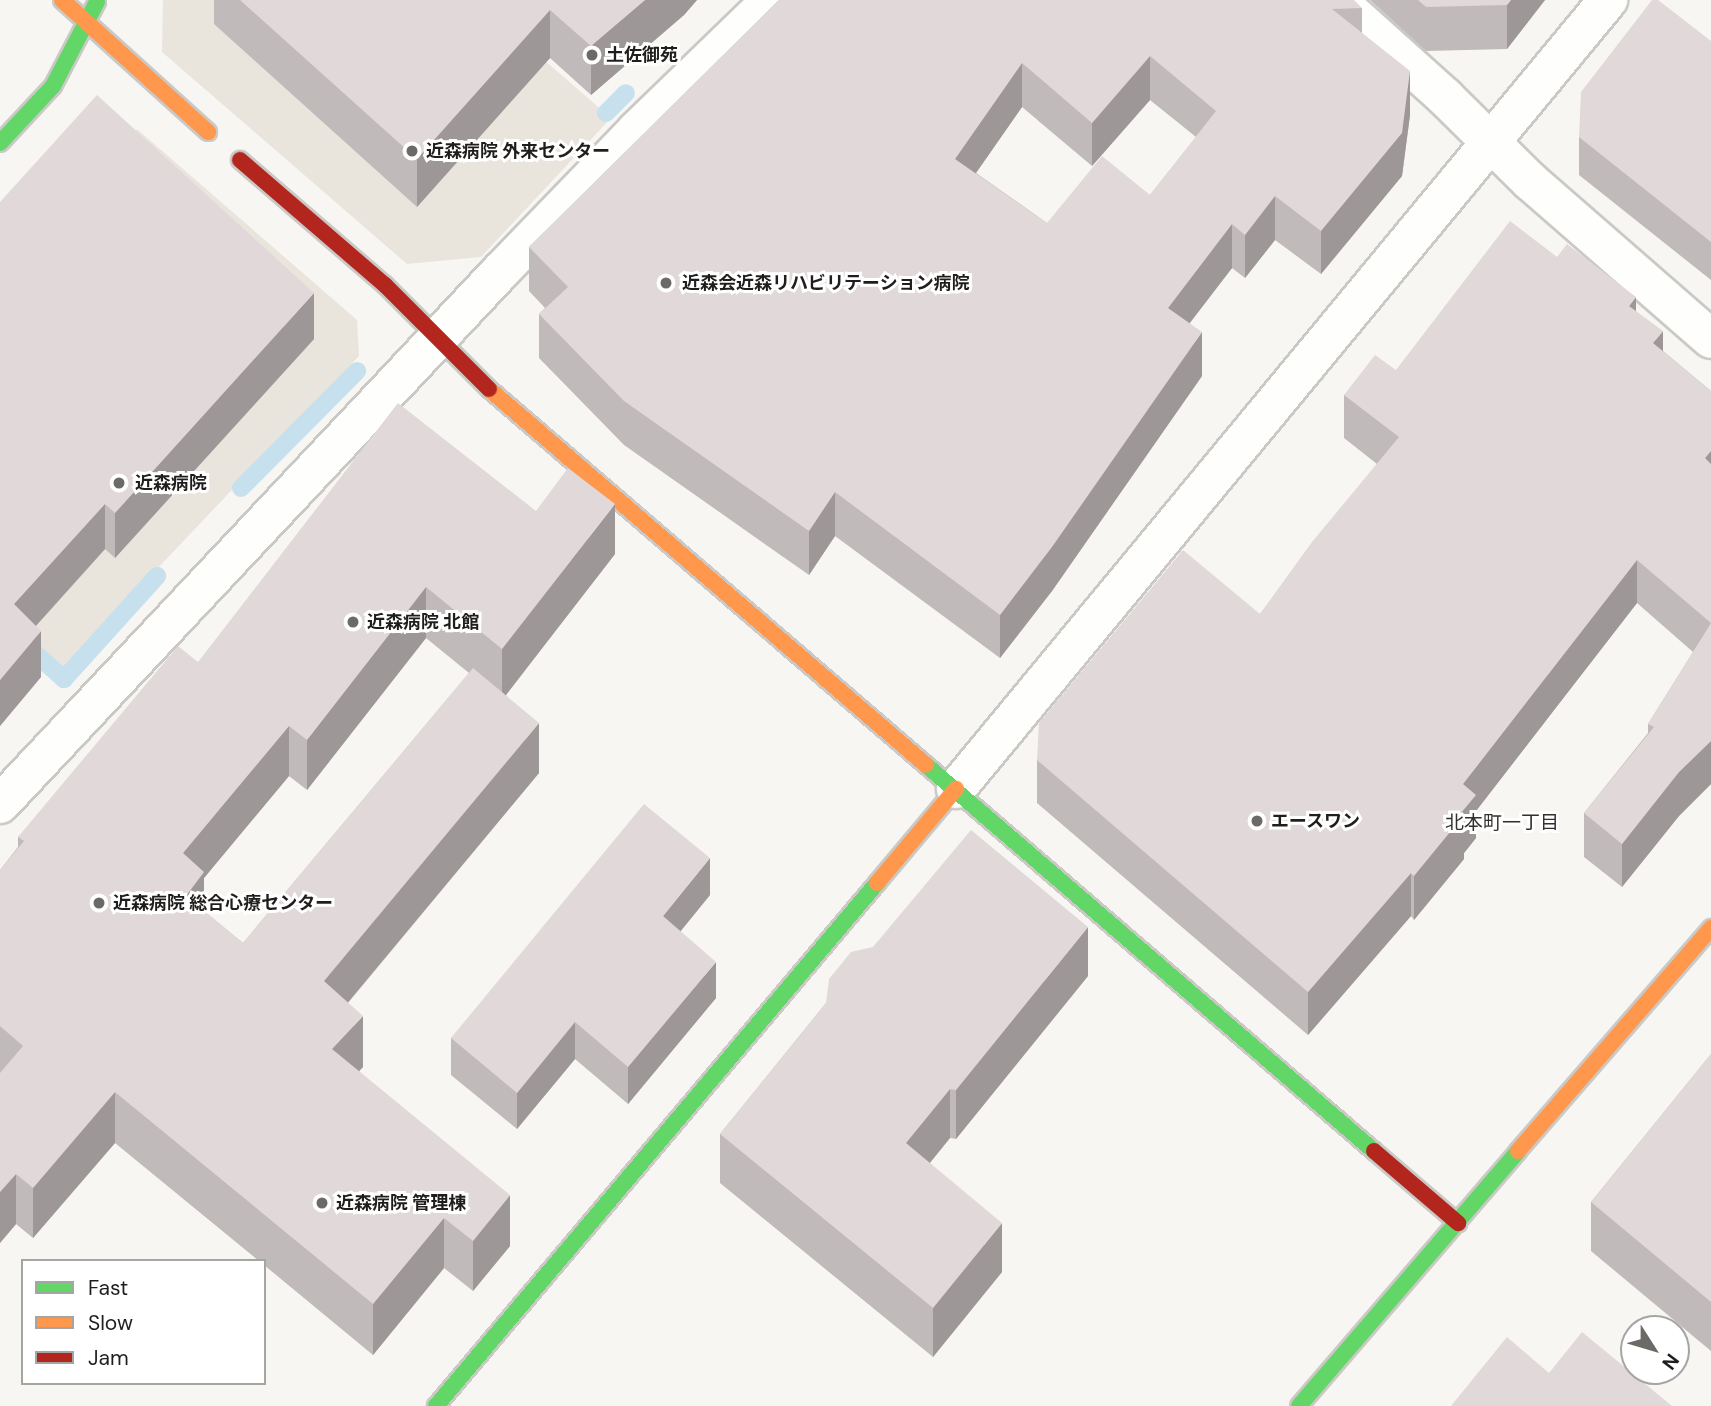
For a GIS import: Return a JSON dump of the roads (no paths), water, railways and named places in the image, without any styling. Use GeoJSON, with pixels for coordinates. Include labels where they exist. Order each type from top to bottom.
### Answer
{"type":"FeatureCollection","features":[{"type":"Feature","properties":{"kind":"street"},"geometry":{"type":"LineString","coordinates":[[62,0],[208,132]]}},
{"type":"Feature","properties":{"kind":"street"},"geometry":{"type":"LineString","coordinates":[[0,144],[53,86],[98,0]]}},
{"type":"Feature","properties":{"kind":"street"},"geometry":{"type":"LineString","coordinates":[[0,804],[628,140],[771,0]]}},
{"type":"Feature","properties":{"kind":"street"},"geometry":{"type":"LineString","coordinates":[[1337,0],[1530,181],[1711,339]]}},
{"type":"Feature","properties":{"kind":"street"},"geometry":{"type":"LineString","coordinates":[[436,1406],[957,789],[1608,0]]}},
{"type":"Feature","properties":{"kind":"street"},"geometry":{"type":"LineString","coordinates":[[240,160],[385,285],[488,388],[1458,1223]]}},
{"type":"Feature","properties":{"kind":"street"},"geometry":{"type":"LineString","coordinates":[[1299,1406],[1711,928]]}},
{"type":"Feature","properties":{"kind":"waterway"},"geometry":{"type":"LineString","coordinates":[[606,113],[626,93]]}},
{"type":"Feature","properties":{"kind":"waterway"},"geometry":{"type":"LineString","coordinates":[[241,488],[357,371]]}},
{"type":"Feature","properties":{"kind":"waterway"},"geometry":{"type":"LineString","coordinates":[[0,622],[64,679],[157,576]]}},
{"type":"Feature","properties":{"kind":"place","name":"土佐御苑"},"geometry":{"type":"Point","coordinates":[592,55]}},
{"type":"Feature","properties":{"kind":"place","name":"近森病院 外来センター"},"geometry":{"type":"Point","coordinates":[412,151]}},
{"type":"Feature","properties":{"kind":"place","name":"近森会近森リハビリテーション病院"},"geometry":{"type":"Point","coordinates":[666,283]}},
{"type":"Feature","properties":{"kind":"place","name":"近森病院"},"geometry":{"type":"Point","coordinates":[119,483]}},
{"type":"Feature","properties":{"kind":"place","name":"近森病院 北館"},"geometry":{"type":"Point","coordinates":[353,622]}},
{"type":"Feature","properties":{"kind":"place","name":"エースワン"},"geometry":{"type":"Point","coordinates":[1257,821]}},
{"type":"Feature","properties":{"kind":"place","name":"近森病院 総合心療センター"},"geometry":{"type":"Point","coordinates":[99,903]}},
{"type":"Feature","properties":{"kind":"place","name":"近森病院 管理棟"},"geometry":{"type":"Point","coordinates":[322,1203]}},
{"type":"Feature","properties":{"kind":"district","name":"北本町一丁目"},"geometry":{"type":"Point","coordinates":[1502,823]}}]}
